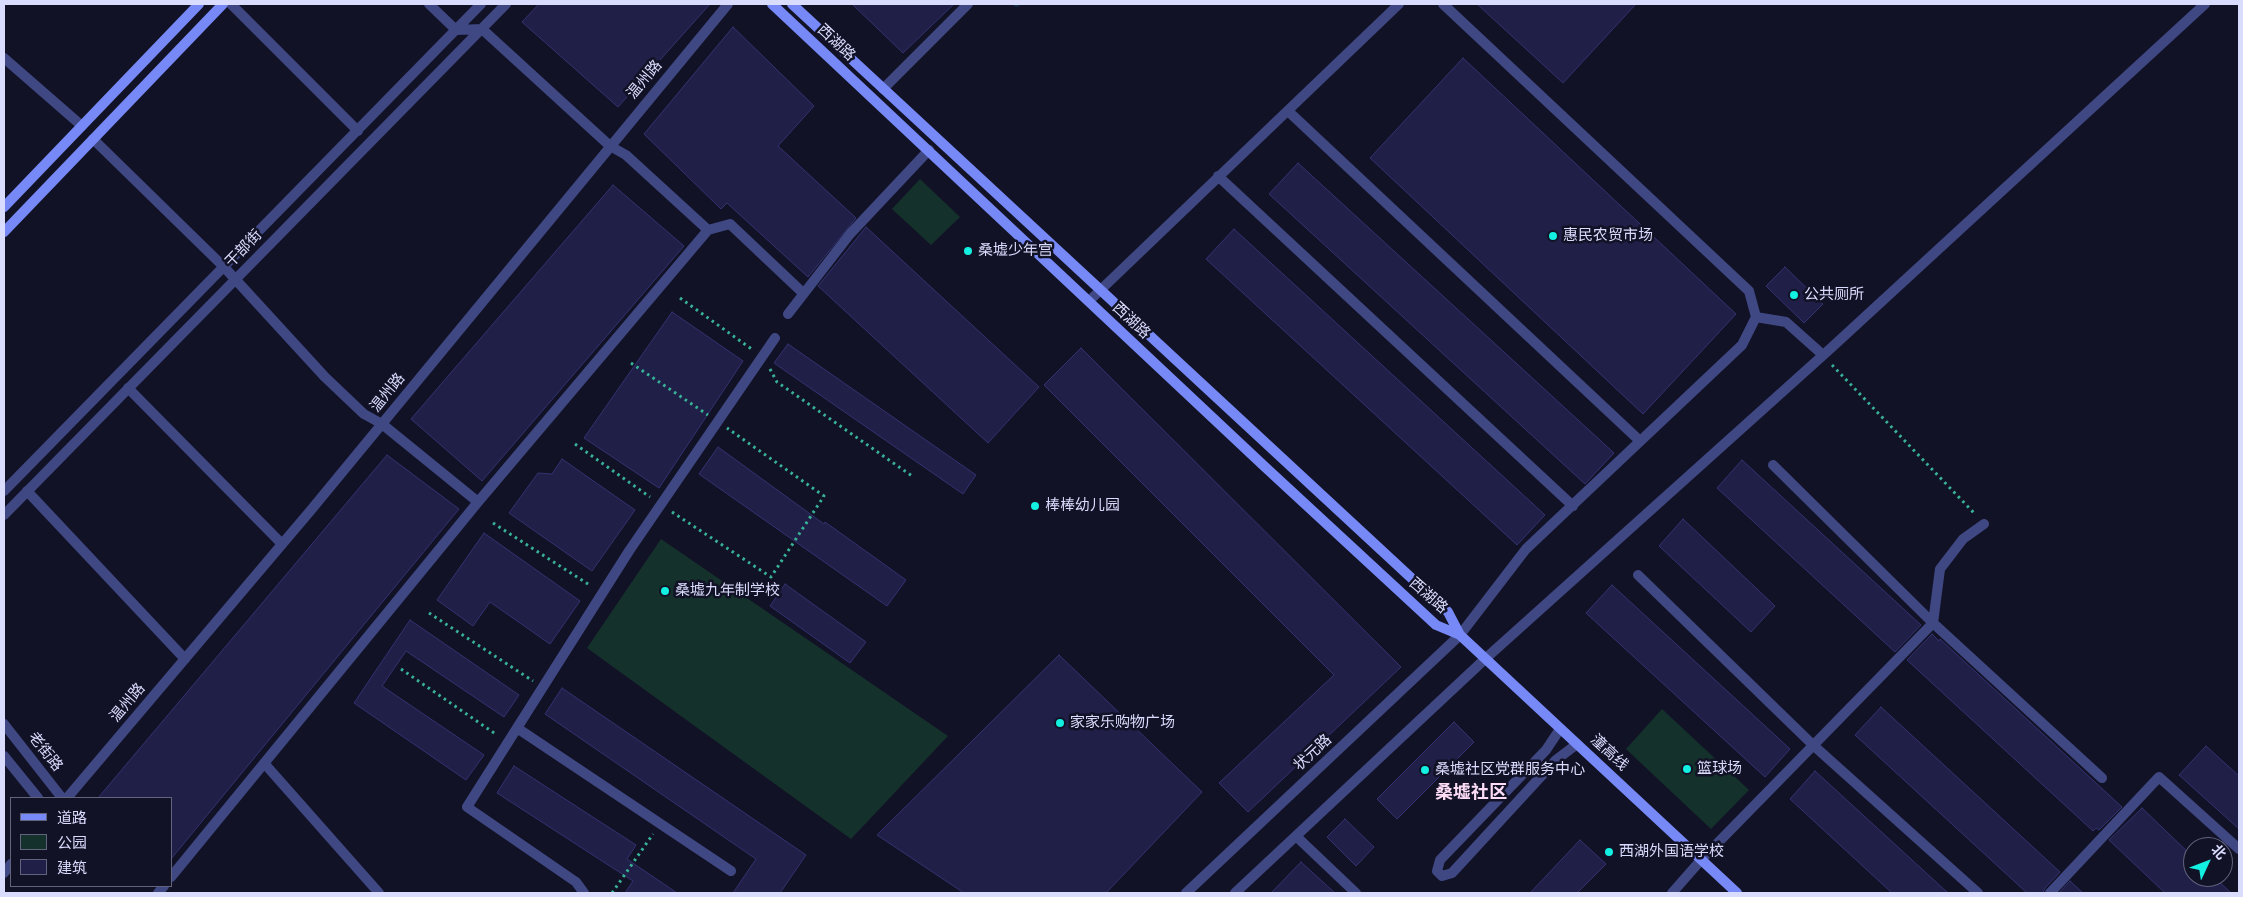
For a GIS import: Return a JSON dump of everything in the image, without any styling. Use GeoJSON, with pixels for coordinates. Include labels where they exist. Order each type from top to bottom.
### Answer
{"type":"FeatureCollection","features":[{"type":"Feature","properties":{"kind":"main road"},"geometry":{"type":"LineString","coordinates":[[4,207],[199,4]]}},
{"type":"Feature","properties":{"kind":"main road"},"geometry":{"type":"LineString","coordinates":[[4,232],[223,4]]}},
{"type":"Feature","properties":{"kind":"main road","name":"西湖路"},"geometry":{"type":"LineString","coordinates":[[772,4],[1436,625],[1460,635]]}},
{"type":"Feature","properties":{"kind":"main road","name":"西湖路"},"geometry":{"type":"LineString","coordinates":[[792,4],[1448,612],[1460,635]]}},
{"type":"Feature","properties":{"kind":"main road","name":"潼高线"},"geometry":{"type":"LineString","coordinates":[[1460,635],[1737,893]]}},
{"type":"Feature","properties":{"kind":"street"},"geometry":{"type":"LineString","coordinates":[[231,4],[358,131]]}},
{"type":"Feature","properties":{"kind":"street"},"geometry":{"type":"LineString","coordinates":[[429,4],[456,30],[482,29],[610,146],[626,155],[708,230]]}},
{"type":"Feature","properties":{"kind":"street","name":"干部街"},"geometry":{"type":"LineString","coordinates":[[4,491],[482,4]]}},
{"type":"Feature","properties":{"kind":"street","name":"干部街"},"geometry":{"type":"LineString","coordinates":[[4,515],[506,4]]}},
{"type":"Feature","properties":{"kind":"street","name":"温州路"},"geometry":{"type":"LineString","coordinates":[[68,797],[382,424],[728,4]]}},
{"type":"Feature","properties":{"kind":"street"},"geometry":{"type":"LineString","coordinates":[[883,89],[968,4]]}},
{"type":"Feature","properties":{"kind":"street"},"geometry":{"type":"LineString","coordinates":[[1088,301],[1399,4]]}},
{"type":"Feature","properties":{"kind":"street"},"geometry":{"type":"LineString","coordinates":[[1443,4],[1749,291],[1756,317],[1786,322],[1823,355]]}},
{"type":"Feature","properties":{"kind":"street"},"geometry":{"type":"LineString","coordinates":[[1235,893],[1485,659],[1823,355],[2205,4]]}},
{"type":"Feature","properties":{"kind":"street"},"geometry":{"type":"LineString","coordinates":[[4,58],[82,126]]}},
{"type":"Feature","properties":{"kind":"street"},"geometry":{"type":"LineString","coordinates":[[1288,111],[1640,441]]}},
{"type":"Feature","properties":{"kind":"street"},"geometry":{"type":"LineString","coordinates":[[93,139],[224,267],[324,376],[364,414],[382,424],[478,502]]}},
{"type":"Feature","properties":{"kind":"street"},"geometry":{"type":"LineString","coordinates":[[788,314],[850,234],[929,150]]}},
{"type":"Feature","properties":{"kind":"street"},"geometry":{"type":"LineString","coordinates":[[1218,176],[1573,506]]}},
{"type":"Feature","properties":{"kind":"street"},"geometry":{"type":"LineString","coordinates":[[172,876],[478,502],[708,230],[730,224],[803,293]]}},
{"type":"Feature","properties":{"kind":"street","name":"状元路"},"geometry":{"type":"LineString","coordinates":[[1186,893],[1460,635],[1526,549],[1742,345],[1756,317]]}},
{"type":"Feature","properties":{"kind":"street"},"geometry":{"type":"LineString","coordinates":[[584,893],[576,882],[467,808],[602,593],[775,338]]}},
{"type":"Feature","properties":{"kind":"street"},"geometry":{"type":"LineString","coordinates":[[128,388],[282,544]]}},
{"type":"Feature","properties":{"kind":"street"},"geometry":{"type":"LineString","coordinates":[[1773,465],[1933,623],[2102,778]]}},
{"type":"Feature","properties":{"kind":"street"},"geometry":{"type":"LineString","coordinates":[[27,491],[185,659]]}},
{"type":"Feature","properties":{"kind":"street"},"geometry":{"type":"LineString","coordinates":[[1672,893],[1701,860],[1933,623],[1940,569],[1963,539],[1984,524]]}},
{"type":"Feature","properties":{"kind":"street"},"geometry":{"type":"LineString","coordinates":[[1638,575],[1814,745],[1978,893]]}},
{"type":"Feature","properties":{"kind":"street","name":"老街路"},"geometry":{"type":"LineString","coordinates":[[4,724],[61,797]]}},
{"type":"Feature","properties":{"kind":"street"},"geometry":{"type":"LineString","coordinates":[[517,728],[731,871]]}},
{"type":"Feature","properties":{"kind":"street"},"geometry":{"type":"LineString","coordinates":[[1560,729],[1546,750],[1440,860],[1437,871],[1442,876],[1452,873],[1556,760],[1577,744]]}},
{"type":"Feature","properties":{"kind":"street"},"geometry":{"type":"LineString","coordinates":[[4,756],[37,797]]}},
{"type":"Feature","properties":{"kind":"street"},"geometry":{"type":"LineString","coordinates":[[264,763],[379,893]]}},
{"type":"Feature","properties":{"kind":"street"},"geometry":{"type":"LineString","coordinates":[[2050,893],[2159,777],[2239,850]]}},
{"type":"Feature","properties":{"kind":"street"},"geometry":{"type":"LineString","coordinates":[[1296,836],[1356,893]]}},
{"type":"Feature","properties":{"kind":"path"},"geometry":{"type":"LineString","coordinates":[[680,298],[762,357],[777,382],[912,476]]}},
{"type":"Feature","properties":{"kind":"path"},"geometry":{"type":"LineString","coordinates":[[1823,355],[1984,524]]}},
{"type":"Feature","properties":{"kind":"path"},"geometry":{"type":"LineString","coordinates":[[575,444],[661,504],[772,577],[824,496],[631,363]]}},
{"type":"Feature","properties":{"kind":"path"},"geometry":{"type":"LineString","coordinates":[[493,522],[602,593]]}},
{"type":"Feature","properties":{"kind":"path"},"geometry":{"type":"LineString","coordinates":[[429,613],[542,688]]}},
{"type":"Feature","properties":{"kind":"path"},"geometry":{"type":"LineString","coordinates":[[400,669],[508,743]]}},
{"type":"Feature","properties":{"kind":"path"},"geometry":{"type":"LineString","coordinates":[[612,893],[660,823]]}},
{"type":"Feature","properties":{"kind":"green space"},"geometry":{"type":"Polygon","coordinates":[[[920,179],[960,217],[931,245],[892,209],[920,179]]]}},
{"type":"Feature","properties":{"kind":"green space"},"geometry":{"type":"Polygon","coordinates":[[[661,539],[948,736],[851,839],[587,648],[661,539]]]}},
{"type":"Feature","properties":{"kind":"green space","name":"篮球场"},"geometry":{"type":"Polygon","coordinates":[[[1662,709],[1749,790],[1711,829],[1626,749],[1662,709]]]}},
{"type":"Feature","properties":{"kind":"building"},"geometry":{"type":"Polygon","coordinates":[[[539,4],[710,4],[618,107],[522,22],[539,4]]]}},
{"type":"Feature","properties":{"kind":"building"},"geometry":{"type":"Polygon","coordinates":[[[852,4],[954,4],[903,53],[852,4]]]}},
{"type":"Feature","properties":{"kind":"building"},"geometry":{"type":"Polygon","coordinates":[[[1477,4],[1636,4],[1563,83],[1477,4]]]}},
{"type":"Feature","properties":{"kind":"building"},"geometry":{"type":"Polygon","coordinates":[[[733,27],[814,106],[778,146],[856,218],[808,277],[727,203],[721,209],[644,134],[733,27]]]}},
{"type":"Feature","properties":{"kind":"building","name":"惠民农贸市场"},"geometry":{"type":"Polygon","coordinates":[[[1463,58],[1736,314],[1643,414],[1370,158],[1463,58]]]}},
{"type":"Feature","properties":{"kind":"building"},"geometry":{"type":"Polygon","coordinates":[[[1298,163],[1614,453],[1585,484],[1269,194],[1298,163]]]}},
{"type":"Feature","properties":{"kind":"building"},"geometry":{"type":"Polygon","coordinates":[[[613,185],[684,246],[482,481],[411,419],[613,185]]]}},
{"type":"Feature","properties":{"kind":"building"},"geometry":{"type":"Polygon","coordinates":[[[866,227],[1039,387],[988,443],[818,286],[866,227]]]}},
{"type":"Feature","properties":{"kind":"building"},"geometry":{"type":"Polygon","coordinates":[[[1234,229],[1545,515],[1517,545],[1206,259],[1234,229]]]}},
{"type":"Feature","properties":{"kind":"building","name":"公共厕所"},"geometry":{"type":"Polygon","coordinates":[[[1785,267],[1823,304],[1804,323],[1766,286],[1785,267]]]}},
{"type":"Feature","properties":{"kind":"building"},"geometry":{"type":"Polygon","coordinates":[[[672,312],[743,361],[659,488],[584,438],[672,312]]]}},
{"type":"Feature","properties":{"kind":"building"},"geometry":{"type":"Polygon","coordinates":[[[788,344],[976,475],[963,494],[774,363],[788,344]]]}},
{"type":"Feature","properties":{"kind":"building"},"geometry":{"type":"Polygon","coordinates":[[[1081,348],[1401,667],[1248,812],[1219,783],[1334,675],[1044,385],[1081,348]]]}},
{"type":"Feature","properties":{"kind":"building"},"geometry":{"type":"Polygon","coordinates":[[[718,447],[824,524],[825,522],[906,580],[887,606],[699,474],[718,447]]]}},
{"type":"Feature","properties":{"kind":"building"},"geometry":{"type":"Polygon","coordinates":[[[387,455],[459,509],[172,858],[172,797],[99,797],[387,455]]]}},
{"type":"Feature","properties":{"kind":"building"},"geometry":{"type":"Polygon","coordinates":[[[562,459],[635,510],[592,571],[509,513],[538,473],[552,474],[562,459]]]}},
{"type":"Feature","properties":{"kind":"building"},"geometry":{"type":"Polygon","coordinates":[[[1742,460],[1921,625],[1895,652],[1717,488],[1742,460]]]}},
{"type":"Feature","properties":{"kind":"building"},"geometry":{"type":"Polygon","coordinates":[[[1683,519],[1775,606],[1751,632],[1659,546],[1683,519]]]}},
{"type":"Feature","properties":{"kind":"building"},"geometry":{"type":"Polygon","coordinates":[[[484,533],[580,601],[550,644],[490,602],[473,626],[437,600],[484,533]]]}},
{"type":"Feature","properties":{"kind":"building"},"geometry":{"type":"Polygon","coordinates":[[[785,584],[866,642],[850,663],[770,606],[785,584]]]}},
{"type":"Feature","properties":{"kind":"building"},"geometry":{"type":"Polygon","coordinates":[[[1612,585],[1790,749],[1765,777],[1586,613],[1612,585]]]}},
{"type":"Feature","properties":{"kind":"building"},"geometry":{"type":"Polygon","coordinates":[[[410,620],[519,695],[504,717],[406,651],[382,686],[484,755],[466,780],[354,703],[410,620]]]}},
{"type":"Feature","properties":{"kind":"building"},"geometry":{"type":"Polygon","coordinates":[[[1932,634],[1939,641],[1940,639],[2122,807],[2099,830],[2096,828],[2093,831],[1907,660],[1932,634]]]}},
{"type":"Feature","properties":{"kind":"building","name":"家家乐购物广场"},"geometry":{"type":"Polygon","coordinates":[[[1059,655],[1202,792],[1106,893],[964,893],[877,835],[1059,655]]]}},
{"type":"Feature","properties":{"kind":"building"},"geometry":{"type":"Polygon","coordinates":[[[562,688],[806,855],[780,893],[733,893],[756,859],[545,714],[562,688]]]}},
{"type":"Feature","properties":{"kind":"building"},"geometry":{"type":"Polygon","coordinates":[[[1881,707],[2060,872],[2045,888],[2043,893],[2027,893],[1855,735],[1881,707]]]}},
{"type":"Feature","properties":{"kind":"building","name":"桑墟社区党群服务中心"},"geometry":{"type":"Polygon","coordinates":[[[1454,722],[1474,742],[1397,819],[1377,799],[1454,722]]]}},
{"type":"Feature","properties":{"kind":"building"},"geometry":{"type":"Polygon","coordinates":[[[2206,746],[2239,776],[2239,829],[2179,775],[2206,746]]]}},
{"type":"Feature","properties":{"kind":"building"},"geometry":{"type":"Polygon","coordinates":[[[514,766],[636,845],[627,859],[677,893],[625,893],[633,881],[497,793],[514,766]]]}},
{"type":"Feature","properties":{"kind":"building"},"geometry":{"type":"Polygon","coordinates":[[[1815,771],[1948,893],[1892,893],[1790,799],[1815,771]]]}},
{"type":"Feature","properties":{"kind":"building"},"geometry":{"type":"Polygon","coordinates":[[[2142,808],[2183,847],[2183,887],[2225,887],[2231,893],[2165,893],[2109,840],[2142,808]]]}},
{"type":"Feature","properties":{"kind":"building"},"geometry":{"type":"Polygon","coordinates":[[[1345,819],[1374,847],[1356,866],[1327,837],[1345,819]]]}},
{"type":"Feature","properties":{"kind":"building"},"geometry":{"type":"Polygon","coordinates":[[[1580,840],[1606,864],[1577,893],[1530,893],[1580,840]]]}},
{"type":"Feature","properties":{"kind":"building"},"geometry":{"type":"Polygon","coordinates":[[[1301,862],[1335,893],[1271,893],[1301,862]]]}},
{"type":"Feature","properties":{"kind":"building"},"geometry":{"type":"Polygon","coordinates":[[[2070,881],[2083,893],[2059,893],[2070,881]]]}},
{"type":"Feature","properties":{"kind":"place","name":"惠民农贸市场"},"geometry":{"type":"Point","coordinates":[1553,236]}},
{"type":"Feature","properties":{"kind":"place","name":"桑墟少年宫"},"geometry":{"type":"Point","coordinates":[968,251]}},
{"type":"Feature","properties":{"kind":"place","name":"公共厕所"},"geometry":{"type":"Point","coordinates":[1794,295]}},
{"type":"Feature","properties":{"kind":"place","name":"棒棒幼儿园"},"geometry":{"type":"Point","coordinates":[1035,506]}},
{"type":"Feature","properties":{"kind":"place","name":"桑墟九年制学校"},"geometry":{"type":"Point","coordinates":[665,591]}},
{"type":"Feature","properties":{"kind":"place","name":"家家乐购物广场"},"geometry":{"type":"Point","coordinates":[1060,723]}},
{"type":"Feature","properties":{"kind":"place","name":"篮球场"},"geometry":{"type":"Point","coordinates":[1687,769]}},
{"type":"Feature","properties":{"kind":"place","name":"桑墟社区党群服务中心"},"geometry":{"type":"Point","coordinates":[1425,770]}},
{"type":"Feature","properties":{"kind":"place","name":"西湖外国语学校"},"geometry":{"type":"Point","coordinates":[1609,852]}},
{"type":"Feature","properties":{"kind":"district","name":"桑墟社区"},"geometry":{"type":"Point","coordinates":[1471,793]}}]}
